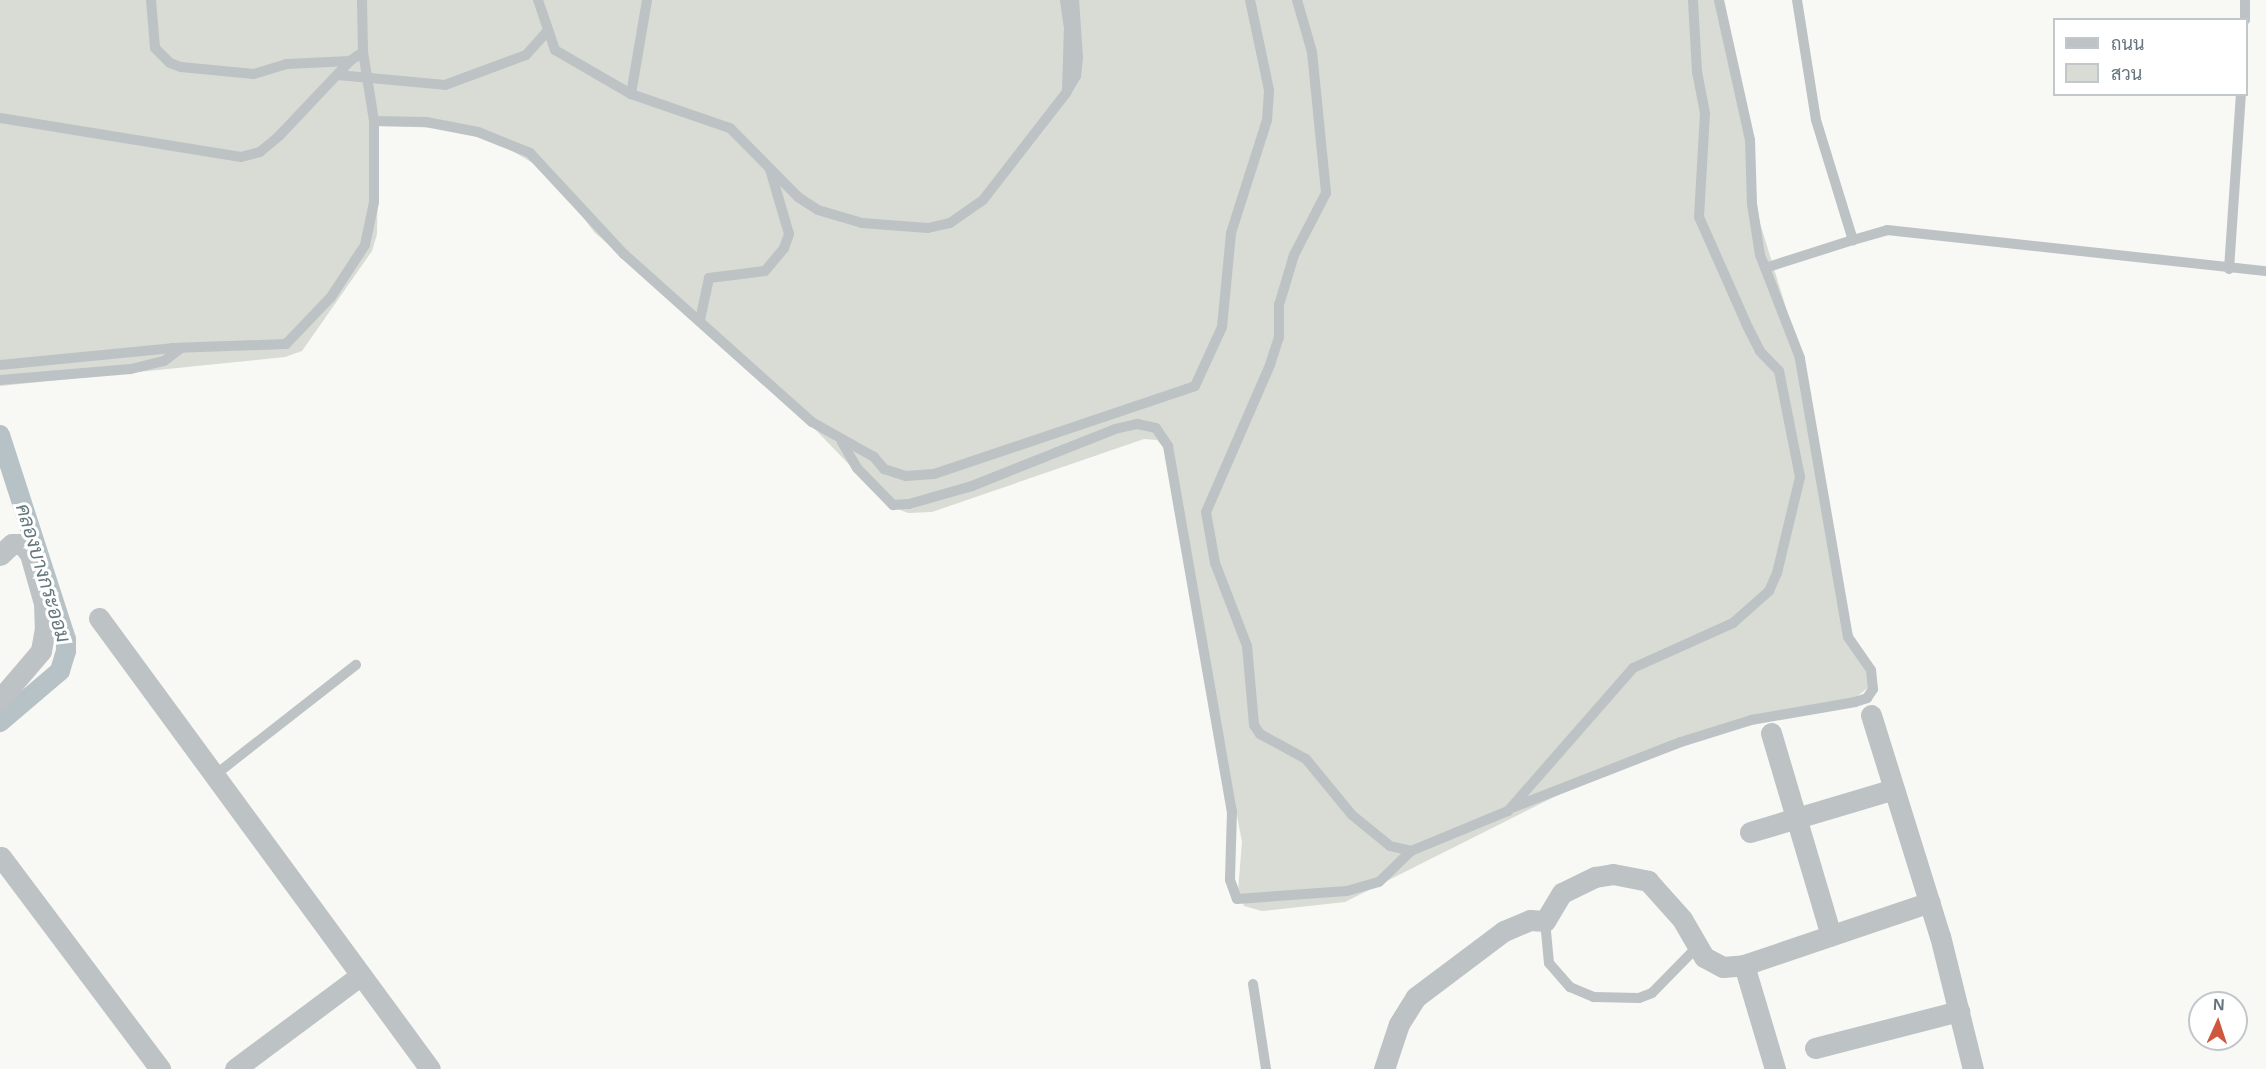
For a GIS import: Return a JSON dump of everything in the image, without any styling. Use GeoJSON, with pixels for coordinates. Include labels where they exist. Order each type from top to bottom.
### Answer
{"type":"FeatureCollection","features":[{"type":"Feature","properties":{"kind":"street"},"geometry":{"type":"LineString","coordinates":[[0,555],[12,544],[22,544],[30,554],[44,603],[45,628],[41,651],[0,699]]}},
{"type":"Feature","properties":{"kind":"street"},"geometry":{"type":"LineString","coordinates":[[99,618],[430,1069]]}},
{"type":"Feature","properties":{"kind":"street"},"geometry":{"type":"LineString","coordinates":[[1871,715],[1929,903],[1973,1069]]}},
{"type":"Feature","properties":{"kind":"street"},"geometry":{"type":"LineString","coordinates":[[1771,733],[1831,935]]}},
{"type":"Feature","properties":{"kind":"street"},"geometry":{"type":"LineString","coordinates":[[1750,832],[1796,816],[1894,789]]}},
{"type":"Feature","properties":{"kind":"street"},"geometry":{"type":"LineString","coordinates":[[1,857],[160,1069]]}},
{"type":"Feature","properties":{"kind":"street"},"geometry":{"type":"LineString","coordinates":[[1384,1069],[1399,1024],[1416,997],[1504,931],[1530,920],[1545,921],[1562,894],[1580,882],[1613,874],[1638,877],[1662,894],[1696,948],[1715,965],[1744,965],[1929,903]]}},
{"type":"Feature","properties":{"kind":"street"},"geometry":{"type":"LineString","coordinates":[[1744,965],[1775,1069]]}},
{"type":"Feature","properties":{"kind":"street"},"geometry":{"type":"LineString","coordinates":[[235,1069],[361,975]]}},
{"type":"Feature","properties":{"kind":"street"},"geometry":{"type":"LineString","coordinates":[[1815,1048],[1959,1011]]}},
{"type":"Feature","properties":{"kind":"lane"},"geometry":{"type":"LineString","coordinates":[[151,0],[155,48],[170,63],[181,67],[254,74],[304,61],[350,61]]}},
{"type":"Feature","properties":{"kind":"lane"},"geometry":{"type":"LineString","coordinates":[[0,365],[181,348],[286,344],[331,297],[372,228],[374,121],[365,76],[362,0]]}},
{"type":"Feature","properties":{"kind":"lane"},"geometry":{"type":"LineString","coordinates":[[538,0],[555,50],[631,94],[730,128],[770,168],[818,210],[862,224],[928,228],[950,223],[983,200],[1066,93],[1076,76],[1073,59],[1074,0]]}},
{"type":"Feature","properties":{"kind":"lane"},"geometry":{"type":"LineString","coordinates":[[631,94],[647,0]]}},
{"type":"Feature","properties":{"kind":"lane"},"geometry":{"type":"LineString","coordinates":[[1065,0],[1073,27]]}},
{"type":"Feature","properties":{"kind":"lane"},"geometry":{"type":"LineString","coordinates":[[374,121],[444,125],[530,153],[624,254],[812,422],[874,457],[884,469],[906,476],[934,474],[1195,386],[1222,327],[1231,233],[1267,120],[1269,90],[1250,0]]}},
{"type":"Feature","properties":{"kind":"lane"},"geometry":{"type":"LineString","coordinates":[[1297,0],[1312,52],[1326,193],[1294,255],[1285,279],[1279,337],[1270,365],[1206,512],[1215,563],[1247,646],[1254,725],[1260,734],[1306,759],[1352,815],[1390,846],[1411,851]]}},
{"type":"Feature","properties":{"kind":"lane"},"geometry":{"type":"LineString","coordinates":[[1507,810],[1558,759],[1599,702],[1633,668],[1734,623],[1769,591],[1777,573],[1800,477],[1779,371],[1760,351],[1708,242],[1699,217],[1705,113],[1697,72],[1693,0]]}},
{"type":"Feature","properties":{"kind":"lane"},"geometry":{"type":"LineString","coordinates":[[841,439],[857,468],[893,505],[909,504],[972,486],[1115,429],[1137,424],[1156,428],[1168,446],[1232,811],[1230,880],[1237,899],[1347,891],[1379,882],[1411,851],[1507,810],[1681,742],[1751,720],[1855,702],[1873,689],[1870,670],[1848,637],[1800,358],[1760,255],[1752,204],[1750,140],[1719,0]]}},
{"type":"Feature","properties":{"kind":"lane"},"geometry":{"type":"LineString","coordinates":[[1797,0],[1816,120],[1853,240]]}},
{"type":"Feature","properties":{"kind":"lane"},"geometry":{"type":"LineString","coordinates":[[2245,0],[2245,18]]}},
{"type":"Feature","properties":{"kind":"lane"},"geometry":{"type":"LineString","coordinates":[[338,75],[445,85],[526,55],[547,32]]}},
{"type":"Feature","properties":{"kind":"lane"},"geometry":{"type":"LineString","coordinates":[[0,118],[241,156],[260,152],[350,61],[363,52]]}},
{"type":"Feature","properties":{"kind":"lane"},"geometry":{"type":"LineString","coordinates":[[2229,269],[2241,96]]}},
{"type":"Feature","properties":{"kind":"lane"},"geometry":{"type":"LineString","coordinates":[[700,320],[709,278],[765,271],[784,248],[789,234],[770,168]]}},
{"type":"Feature","properties":{"kind":"lane"},"geometry":{"type":"LineString","coordinates":[[1765,268],[1887,230],[2229,269],[2266,271]]}},
{"type":"Feature","properties":{"kind":"lane"},"geometry":{"type":"LineString","coordinates":[[0,380],[131,369],[164,361],[181,348]]}},
{"type":"Feature","properties":{"kind":"lane"},"geometry":{"type":"LineString","coordinates":[[215,775],[356,665]]}},
{"type":"Feature","properties":{"kind":"lane"},"geometry":{"type":"LineString","coordinates":[[1545,921],[1549,963],[1570,987],[1594,997],[1639,998],[1652,993],[1696,948]]}},
{"type":"Feature","properties":{"kind":"lane"},"geometry":{"type":"LineString","coordinates":[[1253,984],[1266,1069]]}},
{"type":"Feature","properties":{"kind":"green space"},"geometry":{"type":"Polygon","coordinates":[[[0,0],[1723,0],[1760,223],[1797,344],[1847,633],[1868,669],[1869,687],[1855,698],[1705,732],[1554,797],[1345,902],[1262,911],[1244,906],[1238,891],[1242,842],[1168,453],[1157,440],[1144,439],[932,512],[908,513],[888,505],[784,397],[594,232],[550,173],[495,141],[445,128],[379,126],[377,234],[372,251],[302,351],[285,357],[0,386],[0,0]]]}},
{"type":"Feature","properties":{"kind":"waterway","name":"คลองบางกระออม"},"geometry":{"type":"LineString","coordinates":[[0,435],[66,639],[66,651],[60,671],[0,722]]}}]}
